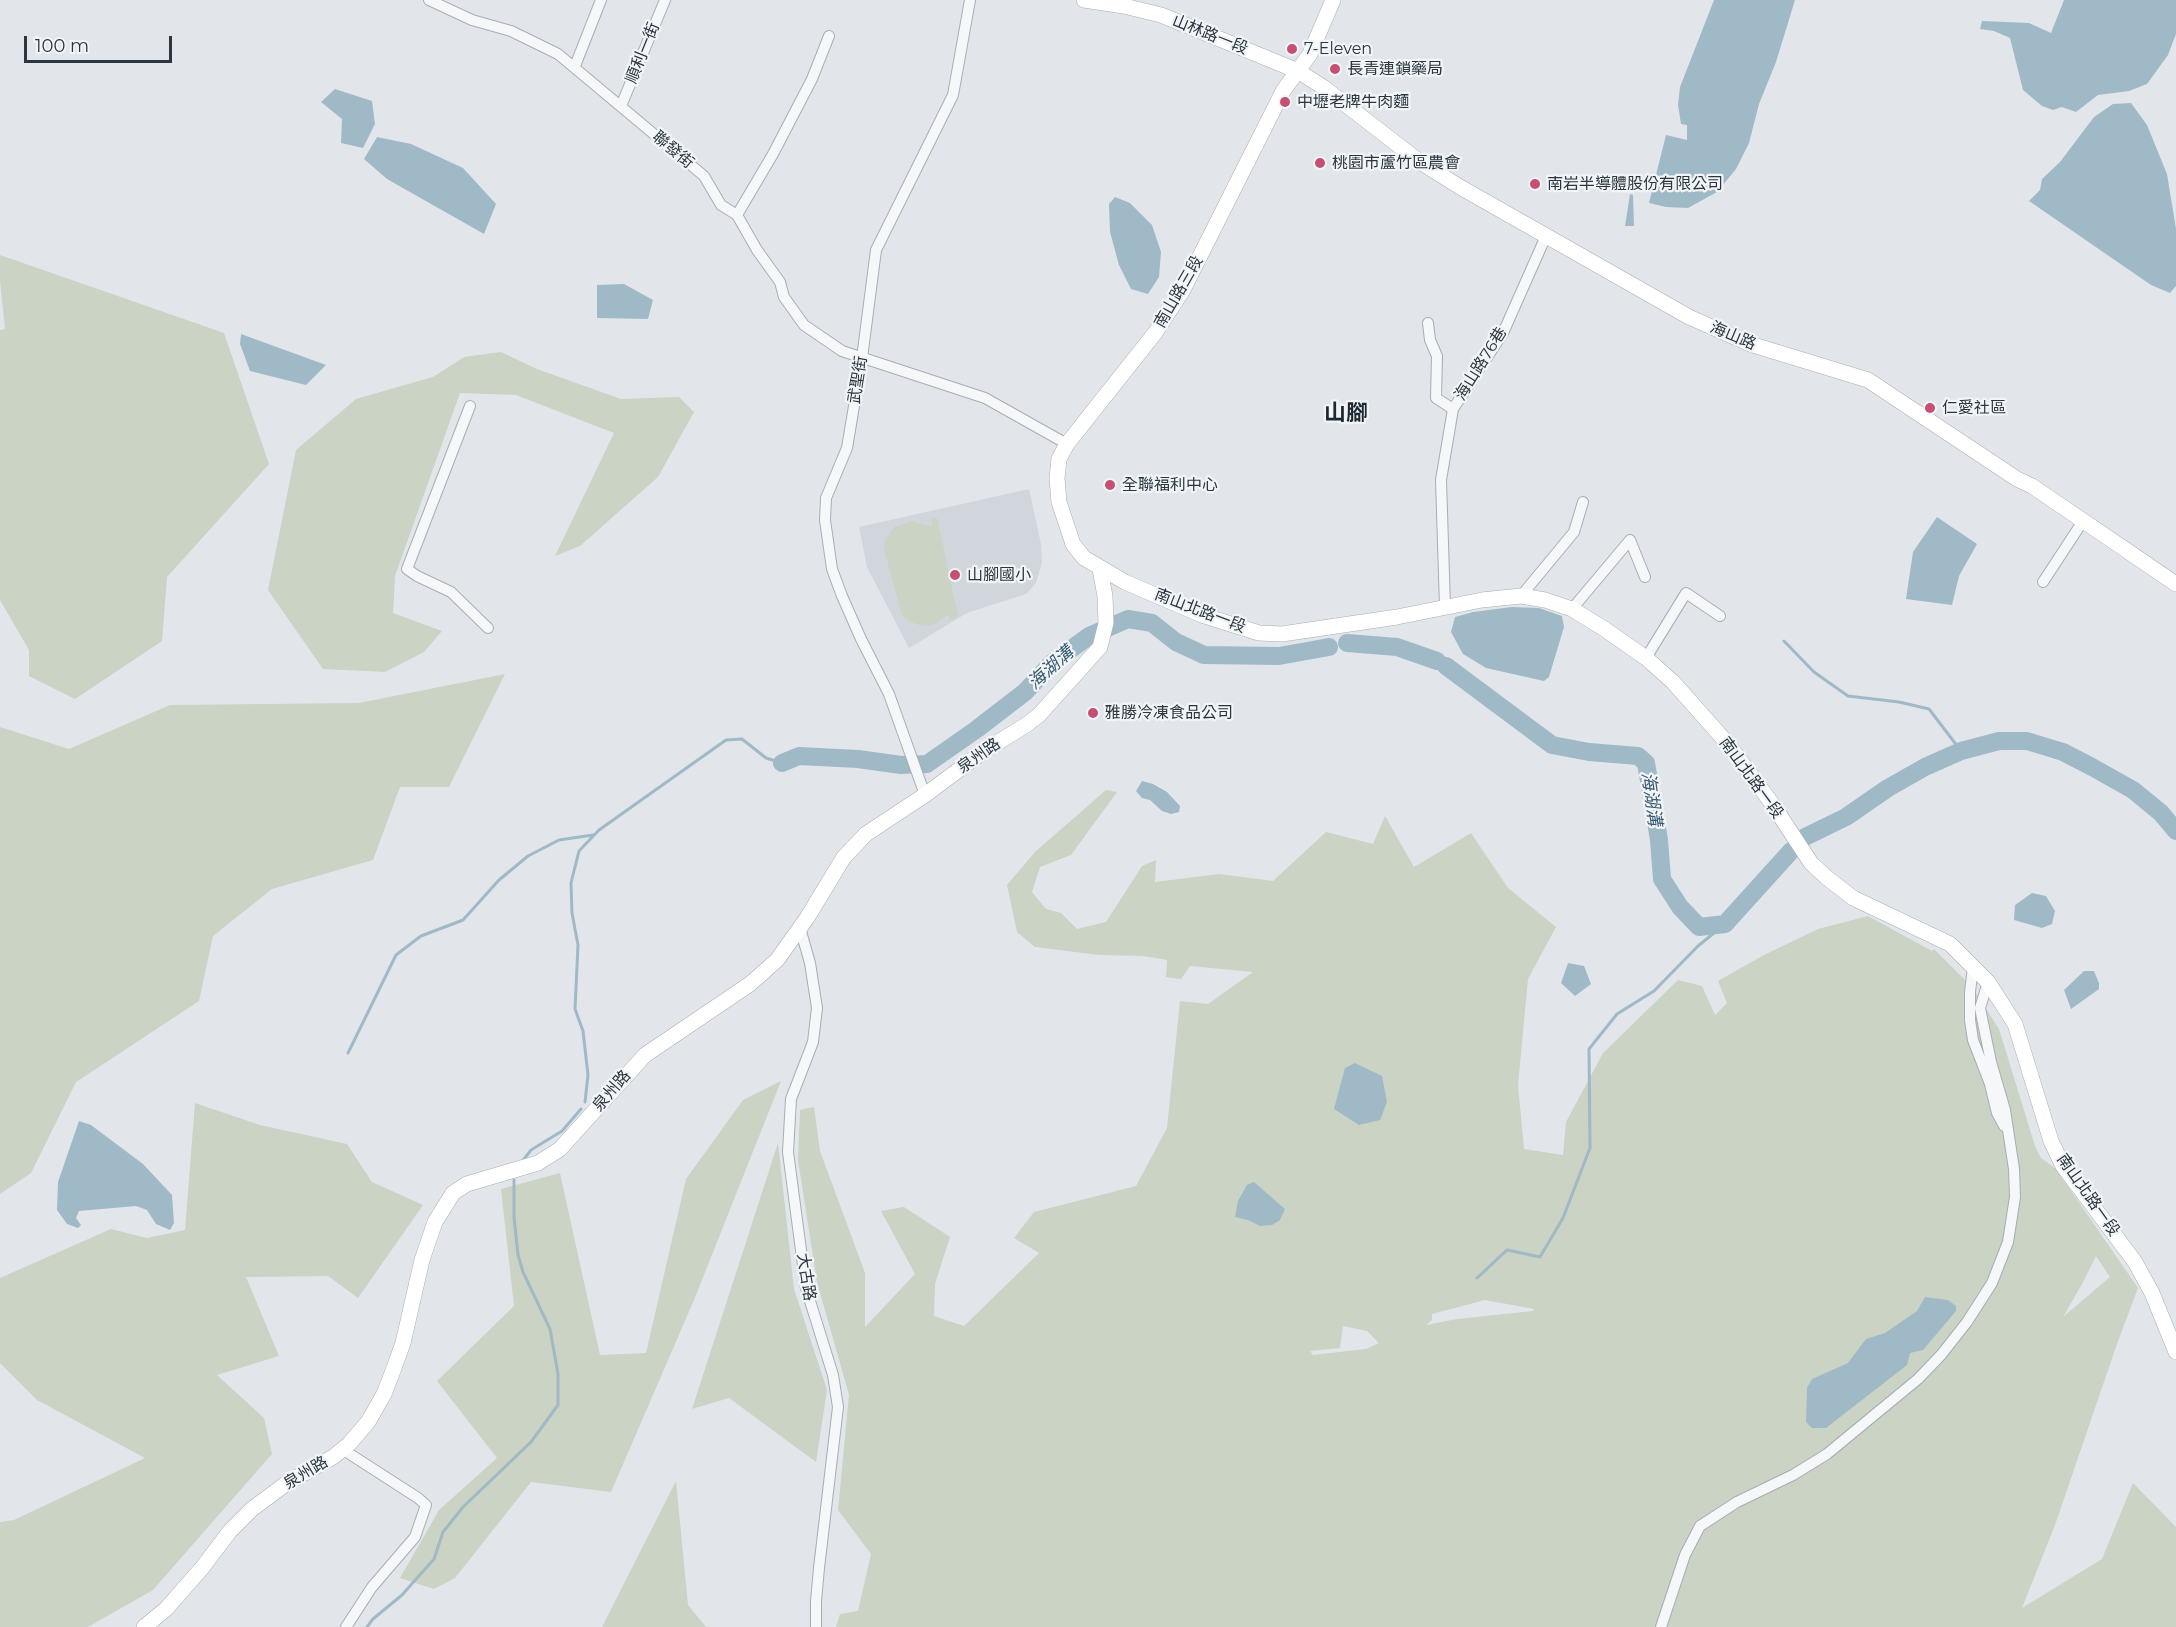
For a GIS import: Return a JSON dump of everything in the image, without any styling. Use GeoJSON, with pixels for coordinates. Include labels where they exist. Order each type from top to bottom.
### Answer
{"type":"FeatureCollection","features":[{"type":"Feature","properties":{"kind":"street","name":"聯發街"},"geometry":{"type":"LineString","coordinates":[[429,0],[472,20],[511,31],[558,54],[704,176],[721,205],[737,215],[757,250],[780,282],[784,297],[804,325],[842,351],[985,398],[1067,444]]}},
{"type":"Feature","properties":{"kind":"street"},"geometry":{"type":"LineString","coordinates":[[575,66],[601,0]]}},
{"type":"Feature","properties":{"kind":"street","name":"順利一街"},"geometry":{"type":"LineString","coordinates":[[621,106],[665,0]]}},
{"type":"Feature","properties":{"kind":"street","name":"武聖街"},"geometry":{"type":"LineString","coordinates":[[925,795],[889,694],[842,596],[832,569],[825,520],[826,498],[847,448],[876,250],[953,95],[970,0]]}},
{"type":"Feature","properties":{"kind":"street","name":"山林路一段"},"geometry":{"type":"LineString","coordinates":[[1084,0],[1125,3],[1161,15],[1298,71]]}},
{"type":"Feature","properties":{"kind":"street","name":"南山路三段"},"geometry":{"type":"LineString","coordinates":[[1100,569],[1084,558],[1073,544],[1059,502],[1057,478],[1059,459],[1067,444],[1155,333],[1177,298],[1283,91],[1314,45],[1333,0]]}},
{"type":"Feature","properties":{"kind":"street"},"geometry":{"type":"LineString","coordinates":[[737,215],[774,154],[812,79],[829,36]]}},
{"type":"Feature","properties":{"kind":"street","name":"海山路"},"geometry":{"type":"LineString","coordinates":[[1298,71],[1323,87],[1420,162],[1460,187],[1699,321],[1750,344],[1868,380],[2176,584]]}},
{"type":"Feature","properties":{"kind":"street","name":"海山路76巷"},"geometry":{"type":"LineString","coordinates":[[1445,607],[1441,480],[1453,409],[1503,333],[1546,236]]}},
{"type":"Feature","properties":{"kind":"street"},"geometry":{"type":"LineString","coordinates":[[1428,323],[1430,340],[1437,356],[1436,398],[1453,409]]}},
{"type":"Feature","properties":{"kind":"street"},"geometry":{"type":"LineString","coordinates":[[470,406],[407,569],[451,592],[488,628]]}},
{"type":"Feature","properties":{"kind":"street"},"geometry":{"type":"LineString","coordinates":[[1521,596],[1574,532],[1583,502]]}},
{"type":"Feature","properties":{"kind":"street"},"geometry":{"type":"LineString","coordinates":[[2043,582],[2083,521]]}},
{"type":"Feature","properties":{"kind":"street"},"geometry":{"type":"LineString","coordinates":[[1572,609],[1630,540],[1645,577]]}},
{"type":"Feature","properties":{"kind":"street","name":"南山北路一段"},"geometry":{"type":"LineString","coordinates":[[1100,569],[1202,615],[1259,633],[1292,632],[1397,617],[1482,600],[1521,596],[1545,600],[1572,609],[1646,658],[1673,682],[1728,744],[1773,805],[1811,863],[1826,878],[1853,898],[1950,944],[1988,982],[2015,1024],[2051,1141],[2063,1166],[2134,1262],[2152,1293],[2176,1352]]}},
{"type":"Feature","properties":{"kind":"street","name":"泉州路"},"geometry":{"type":"LineString","coordinates":[[144,1627],[166,1609],[202,1568],[230,1531],[252,1509],[287,1483],[333,1457],[368,1422],[384,1394],[402,1343],[414,1288],[435,1222],[453,1193],[467,1184],[537,1163],[560,1149],[645,1055],[750,984],[777,960],[851,849],[866,834],[925,795],[984,751],[1034,720],[1050,705],[1100,647],[1106,628],[1105,596],[1100,569]]}},
{"type":"Feature","properties":{"kind":"street"},"geometry":{"type":"LineString","coordinates":[[1646,658],[1686,593],[1720,616]]}},
{"type":"Feature","properties":{"kind":"street","name":"大古路"},"geometry":{"type":"LineString","coordinates":[[800,928],[810,963],[817,1008],[813,1042],[791,1099],[788,1152],[806,1288],[833,1376],[838,1407],[819,1568],[816,1627]]}},
{"type":"Feature","properties":{"kind":"street"},"geometry":{"type":"LineString","coordinates":[[1973,967],[1970,992],[1973,1040],[1997,1113],[2008,1134]]}},
{"type":"Feature","properties":{"kind":"street"},"geometry":{"type":"LineString","coordinates":[[1661,1627],[1686,1555],[1700,1526],[1737,1502],[1793,1475],[1827,1454],[1918,1379],[1967,1322],[1992,1282],[2008,1242],[2015,1197],[2014,1169],[2005,1110],[1991,1062],[1980,1008],[1988,982]]}},
{"type":"Feature","properties":{"kind":"street"},"geometry":{"type":"LineString","coordinates":[[342,1449],[426,1505],[415,1537],[372,1587],[346,1627]]}},
{"type":"Feature","properties":{"kind":"shaded area","name":"山腳國小"},"geometry":{"type":"Polygon","coordinates":[[[1029,489],[1041,544],[1042,562],[1036,583],[1026,594],[967,613],[909,648],[867,567],[859,527],[1029,489]]]}},
{"type":"Feature","properties":{"kind":"green space"},"geometry":{"type":"Polygon","coordinates":[[[0,255],[224,333],[269,464],[167,577],[162,641],[75,699],[29,676],[29,650],[0,600],[0,330],[5,329],[0,255]]]}},
{"type":"Feature","properties":{"kind":"green space"},"geometry":{"type":"Polygon","coordinates":[[[501,352],[537,369],[621,399],[679,397],[694,412],[658,477],[580,546],[555,556],[614,433],[516,395],[460,393],[395,576],[393,613],[442,631],[424,652],[385,672],[323,669],[268,590],[296,450],[356,399],[433,377],[464,357],[501,352]]]}},
{"type":"Feature","properties":{"kind":"green space"},"geometry":{"type":"Polygon","coordinates":[[[931,518],[937,518],[958,616],[950,620],[948,614],[929,626],[908,621],[902,615],[884,549],[885,541],[894,527],[912,521],[932,527],[931,518]]]}},
{"type":"Feature","properties":{"kind":"green space"},"geometry":{"type":"Polygon","coordinates":[[[505,674],[449,787],[400,787],[373,860],[272,889],[213,936],[199,1001],[76,1082],[31,1173],[0,1194],[0,727],[69,749],[170,705],[359,703],[505,674]]]}},
{"type":"Feature","properties":{"kind":"green space"},"geometry":{"type":"Polygon","coordinates":[[[1106,790],[1117,792],[1071,855],[1040,867],[1032,892],[1046,909],[1061,913],[1077,929],[1106,922],[1142,866],[1156,860],[1155,882],[1219,874],[1273,881],[1326,832],[1373,844],[1385,816],[1414,867],[1471,833],[1508,888],[1556,927],[1528,979],[1518,1085],[1524,1149],[1563,1155],[1566,1122],[1603,1053],[1678,980],[1702,986],[1715,1015],[1727,1003],[1718,981],[1762,956],[1818,929],[1868,916],[1932,951],[1934,949],[1972,987],[1999,1029],[2035,1146],[2041,1158],[2056,1169],[2138,1288],[2055,1525],[2022,1608],[2102,1559],[2133,1483],[2176,1527],[2176,1627],[836,1627],[840,1614],[858,1611],[871,1554],[838,1510],[849,1395],[817,1282],[798,1160],[800,1110],[814,1107],[820,1151],[865,1273],[865,1327],[915,1274],[881,1211],[904,1207],[950,1237],[935,1284],[934,1316],[964,1326],[1039,1253],[1014,1238],[1034,1212],[1136,1186],[1167,1128],[1180,1001],[1208,1004],[1253,972],[1190,966],[1181,979],[1166,977],[1167,960],[1035,947],[1017,932],[1007,885],[1035,852],[1106,790]],[[2096,1256],[2082,1284],[2063,1317],[2110,1277],[2096,1256]],[[1485,1300],[1432,1314],[1432,1320],[1426,1325],[1457,1319],[1533,1311],[1534,1309],[1485,1300]],[[1343,1326],[1340,1348],[1310,1351],[1313,1355],[1366,1349],[1379,1343],[1367,1331],[1343,1326]]]}},
{"type":"Feature","properties":{"kind":"green space"},"geometry":{"type":"Polygon","coordinates":[[[781,1081],[694,1300],[611,1492],[531,1482],[455,1578],[434,1589],[400,1578],[439,1510],[497,1458],[437,1381],[514,1306],[501,1189],[560,1173],[600,1355],[646,1353],[686,1179],[743,1100],[781,1081]]]}},
{"type":"Feature","properties":{"kind":"green space"},"geometry":{"type":"Polygon","coordinates":[[[195,1103],[260,1125],[347,1144],[372,1182],[423,1205],[358,1298],[328,1276],[246,1277],[279,1356],[217,1375],[264,1418],[272,1454],[153,1590],[88,1627],[0,1627],[0,1522],[14,1520],[145,1458],[37,1400],[0,1363],[0,1278],[111,1229],[147,1238],[185,1230],[195,1103]]]}},
{"type":"Feature","properties":{"kind":"green space"},"geometry":{"type":"Polygon","coordinates":[[[778,1143],[794,1289],[827,1390],[816,1462],[729,1398],[692,1409],[778,1143]]]}},
{"type":"Feature","properties":{"kind":"green space"},"geometry":{"type":"Polygon","coordinates":[[[676,1481],[688,1605],[706,1627],[602,1627],[676,1481]]]}},
{"type":"Feature","properties":{"kind":"water"},"geometry":{"type":"Polygon","coordinates":[[[1714,0],[1795,0],[1776,62],[1759,104],[1749,143],[1736,169],[1717,192],[1688,208],[1666,207],[1649,203],[1666,135],[1687,140],[1687,125],[1681,124],[1678,105],[1680,87],[1714,0]]]}},
{"type":"Feature","properties":{"kind":"water"},"geometry":{"type":"Polygon","coordinates":[[[2064,0],[2176,0],[2176,34],[2168,55],[2147,84],[2129,91],[2098,95],[2076,112],[2062,107],[2053,110],[2042,106],[2023,90],[2010,38],[1994,31],[1980,29],[1982,21],[2029,23],[2051,33],[2064,0]]]}},
{"type":"Feature","properties":{"kind":"water"},"geometry":{"type":"Polygon","coordinates":[[[335,89],[372,101],[375,124],[363,148],[341,143],[342,119],[321,102],[335,89]]]}},
{"type":"Feature","properties":{"kind":"water"},"geometry":{"type":"Polygon","coordinates":[[[2131,103],[2147,125],[2167,174],[2176,229],[2176,286],[2170,293],[2151,285],[2029,201],[2040,190],[2042,179],[2060,162],[2094,117],[2113,104],[2131,103]]]}},
{"type":"Feature","properties":{"kind":"water"},"geometry":{"type":"Polygon","coordinates":[[[377,137],[411,144],[463,168],[496,204],[484,234],[387,179],[364,159],[377,137]]]}},
{"type":"Feature","properties":{"kind":"water"},"geometry":{"type":"Polygon","coordinates":[[[1630,194],[1633,195],[1634,226],[1625,226],[1630,194]]]}},
{"type":"Feature","properties":{"kind":"water"},"geometry":{"type":"Polygon","coordinates":[[[1115,197],[1130,203],[1152,225],[1161,252],[1159,277],[1148,294],[1131,289],[1119,265],[1110,232],[1109,204],[1115,197]]]}},
{"type":"Feature","properties":{"kind":"water"},"geometry":{"type":"Polygon","coordinates":[[[624,284],[653,300],[648,319],[597,318],[597,285],[624,284]]]}},
{"type":"Feature","properties":{"kind":"water"},"geometry":{"type":"Polygon","coordinates":[[[241,334],[326,365],[306,385],[250,371],[240,344],[241,334]]]}},
{"type":"Feature","properties":{"kind":"water"},"geometry":{"type":"Polygon","coordinates":[[[1937,517],[1977,544],[1959,576],[1952,605],[1906,599],[1913,552],[1937,517]]]}},
{"type":"Feature","properties":{"kind":"water"},"geometry":{"type":"Polygon","coordinates":[[[1512,607],[1539,608],[1562,616],[1564,627],[1549,677],[1544,681],[1486,668],[1463,654],[1451,632],[1455,617],[1473,612],[1512,607]]]}},
{"type":"Feature","properties":{"kind":"water"},"geometry":{"type":"Polygon","coordinates":[[[1142,781],[1167,792],[1180,806],[1179,812],[1171,814],[1162,811],[1150,800],[1142,798],[1136,791],[1142,781]]]}},
{"type":"Feature","properties":{"kind":"water"},"geometry":{"type":"Polygon","coordinates":[[[2032,893],[2046,896],[2055,911],[2052,924],[2042,928],[2014,920],[2015,905],[2032,893]]]}},
{"type":"Feature","properties":{"kind":"water"},"geometry":{"type":"Polygon","coordinates":[[[1568,963],[1584,966],[1591,984],[1575,996],[1561,983],[1568,963]]]}},
{"type":"Feature","properties":{"kind":"water"},"geometry":{"type":"Polygon","coordinates":[[[2084,971],[2094,971],[2099,989],[2071,1009],[2064,990],[2084,971]]]}},
{"type":"Feature","properties":{"kind":"water"},"geometry":{"type":"Polygon","coordinates":[[[1355,1063],[1382,1076],[1387,1102],[1380,1120],[1359,1125],[1334,1109],[1345,1068],[1355,1063]]]}},
{"type":"Feature","properties":{"kind":"water"},"geometry":{"type":"Polygon","coordinates":[[[79,1121],[91,1125],[143,1164],[172,1195],[174,1223],[170,1230],[156,1224],[147,1210],[136,1206],[79,1211],[76,1218],[81,1225],[78,1228],[67,1224],[57,1210],[58,1182],[79,1121]]]}},
{"type":"Feature","properties":{"kind":"water"},"geometry":{"type":"Polygon","coordinates":[[[1254,1182],[1285,1209],[1280,1220],[1272,1225],[1260,1226],[1235,1217],[1238,1201],[1247,1185],[1254,1182]]]}},
{"type":"Feature","properties":{"kind":"water"},"geometry":{"type":"Polygon","coordinates":[[[1925,1297],[1948,1300],[1956,1306],[1956,1311],[1923,1350],[1910,1353],[1907,1365],[1826,1428],[1812,1428],[1806,1422],[1807,1388],[1812,1379],[1848,1363],[1866,1339],[1885,1333],[1917,1311],[1925,1297]]]}},
{"type":"Feature","properties":{"kind":"waterway","name":"海湖溝"},"geometry":{"type":"LineString","coordinates":[[782,763],[799,756],[858,759],[901,765],[927,764],[1025,692],[1052,663],[1089,636],[1128,619],[1152,623],[1176,642],[1204,655],[1279,656],[1329,647]]}},
{"type":"Feature","properties":{"kind":"waterway"},"geometry":{"type":"LineString","coordinates":[[1784,641],[1814,672],[1848,696],[1899,702],[1929,709],[1961,751]]}},
{"type":"Feature","properties":{"kind":"waterway","name":"海湖溝"},"geometry":{"type":"LineString","coordinates":[[1347,643],[1397,647],[1437,661]]}},
{"type":"Feature","properties":{"kind":"waterway","name":"海湖溝"},"geometry":{"type":"LineString","coordinates":[[1446,666],[1552,745],[1589,752],[1638,756],[1646,763],[1659,840],[1662,879],[1680,907],[1699,927],[1725,924],[1791,851]]}},
{"type":"Feature","properties":{"kind":"waterway"},"geometry":{"type":"LineString","coordinates":[[585,1102],[588,1075],[583,1031],[575,1009],[578,945],[572,913],[571,883],[579,851],[599,830],[726,740],[742,739],[766,758],[782,763]]}},
{"type":"Feature","properties":{"kind":"waterway","name":"海湖溝"},"geometry":{"type":"LineString","coordinates":[[1805,837],[1846,817],[1888,788],[1925,767],[1961,751],[1999,741],[2027,741],[2063,752],[2133,790],[2161,813],[2176,831]]}},
{"type":"Feature","properties":{"kind":"waterway"},"geometry":{"type":"LineString","coordinates":[[348,1053],[396,955],[421,936],[463,920],[499,880],[528,856],[559,840],[593,835]]}},
{"type":"Feature","properties":{"kind":"waterway"},"geometry":{"type":"LineString","coordinates":[[1477,1278],[1507,1250],[1540,1257],[1563,1218],[1590,1148],[1589,1049],[1617,1014],[1654,991],[1698,946],[1725,924]]}},
{"type":"Feature","properties":{"kind":"waterway"},"geometry":{"type":"LineString","coordinates":[[521,1163],[531,1150],[562,1131],[581,1109]]}},
{"type":"Feature","properties":{"kind":"waterway"},"geometry":{"type":"LineString","coordinates":[[367,1627],[373,1619],[402,1595],[434,1559],[443,1532],[463,1507],[531,1442],[558,1405],[558,1374],[550,1329],[523,1272],[518,1255],[514,1217],[514,1180]]}},
{"type":"Feature","properties":{"kind":"place","name":"7-Eleven"},"geometry":{"type":"Point","coordinates":[1292,49]}},
{"type":"Feature","properties":{"kind":"place","name":"長青連鎖藥局"},"geometry":{"type":"Point","coordinates":[1335,69]}},
{"type":"Feature","properties":{"kind":"place","name":"中壢老牌牛肉麵"},"geometry":{"type":"Point","coordinates":[1285,102]}},
{"type":"Feature","properties":{"kind":"place","name":"桃園市蘆竹區農會"},"geometry":{"type":"Point","coordinates":[1320,163]}},
{"type":"Feature","properties":{"kind":"place","name":"南岩半導體股份有限公司"},"geometry":{"type":"Point","coordinates":[1535,184]}},
{"type":"Feature","properties":{"kind":"place","name":"仁愛社區"},"geometry":{"type":"Point","coordinates":[1930,408]}},
{"type":"Feature","properties":{"kind":"place","name":"全聯福利中心"},"geometry":{"type":"Point","coordinates":[1110,485]}},
{"type":"Feature","properties":{"kind":"place","name":"山腳國小"},"geometry":{"type":"Point","coordinates":[955,575]}},
{"type":"Feature","properties":{"kind":"place","name":"雅勝冷凍食品公司"},"geometry":{"type":"Point","coordinates":[1093,713]}},
{"type":"Feature","properties":{"kind":"district","name":"山腳"},"geometry":{"type":"Point","coordinates":[1346,414]}}]}
